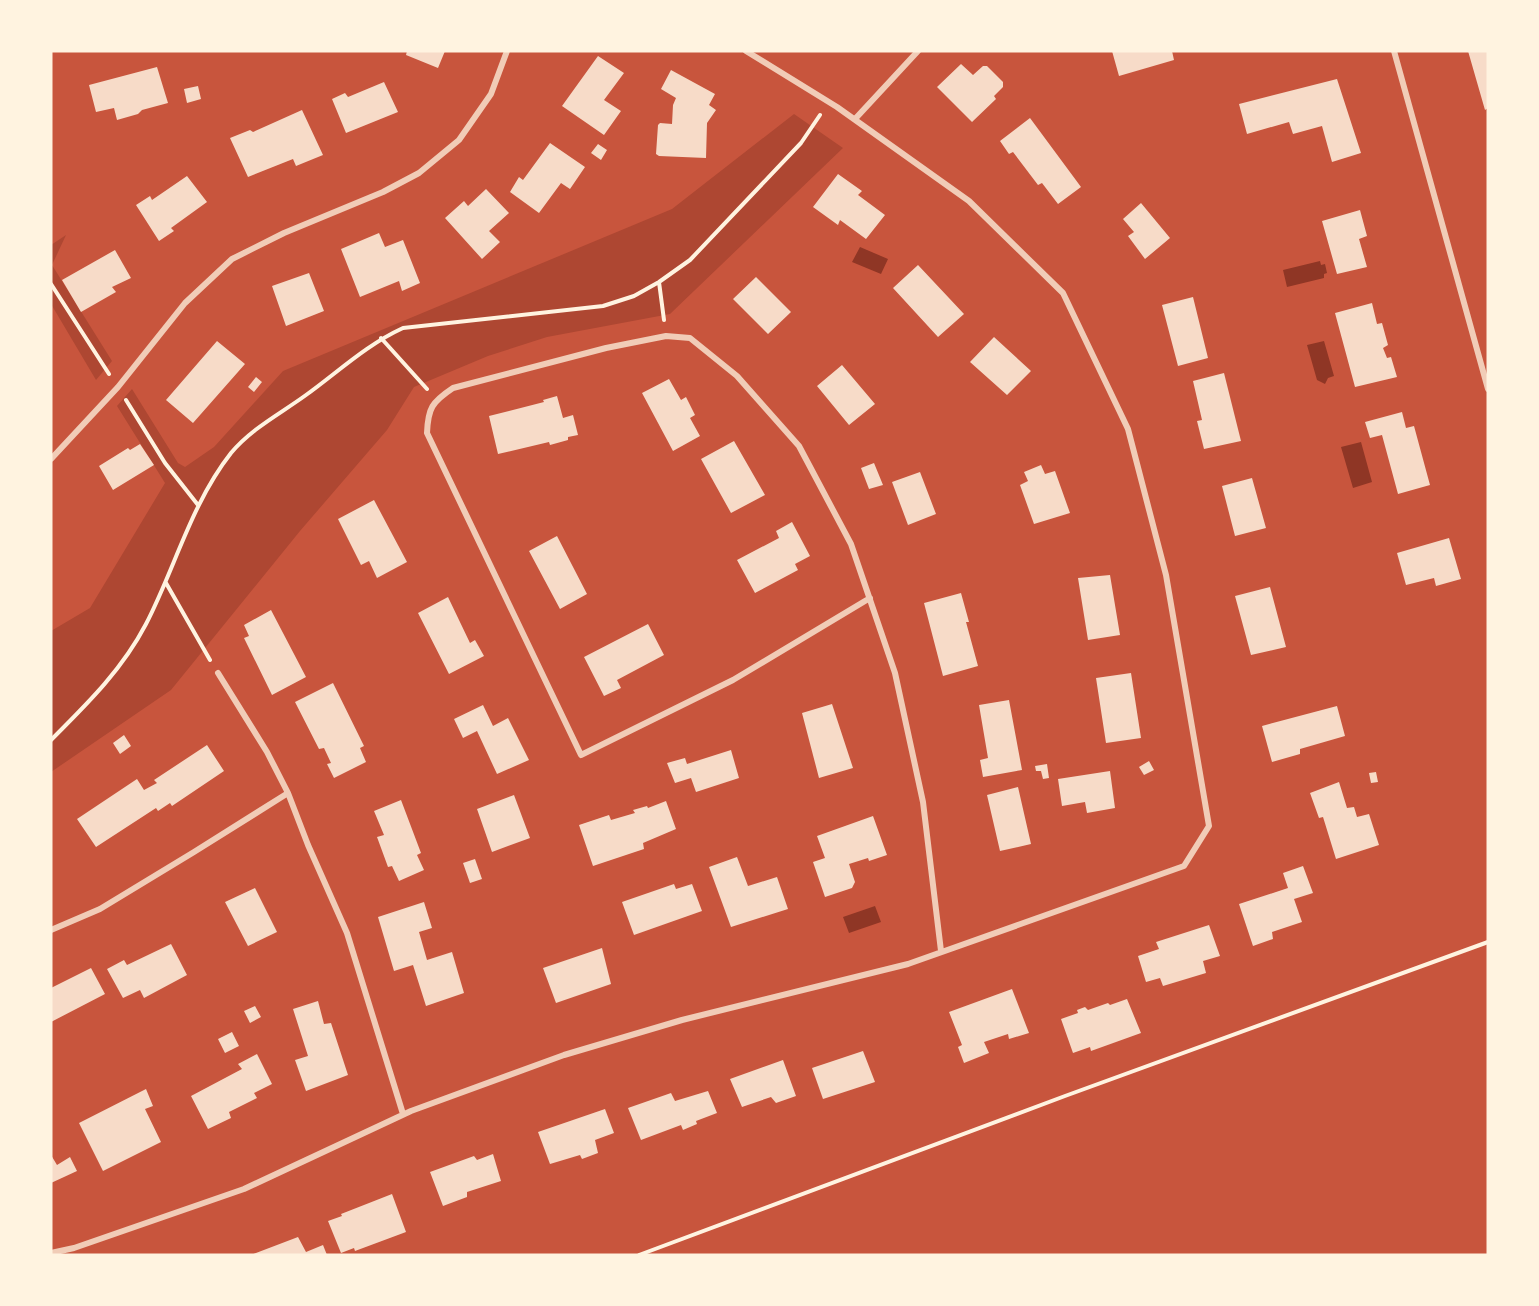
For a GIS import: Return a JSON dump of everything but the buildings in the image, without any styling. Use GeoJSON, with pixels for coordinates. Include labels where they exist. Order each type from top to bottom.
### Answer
{"type":"FeatureCollection","features":[{"type":"Feature","properties":{"kind":"street"},"geometry":{"type":"LineString","coordinates":[[51,459],[118,387],[185,303],[232,258],[284,233],[382,192],[419,173],[459,140],[491,94],[507,51]]}},
{"type":"Feature","properties":{"kind":"street"},"geometry":{"type":"LineString","coordinates":[[51,1252],[74,1248],[244,1189],[403,1114],[564,1055],[682,1020],[908,963],[1184,866],[1209,826],[1166,575],[1128,429],[1063,293],[969,201],[855,119],[747,51]]}},
{"type":"Feature","properties":{"kind":"street"},"geometry":{"type":"LineString","coordinates":[[855,119],[918,51]]}},
{"type":"Feature","properties":{"kind":"street"},"geometry":{"type":"LineString","coordinates":[[1394,51],[1488,389]]}},
{"type":"Feature","properties":{"kind":"street"},"geometry":{"type":"LineString","coordinates":[[870,598],[733,680],[581,755],[427,433],[428,418],[436,399],[453,388],[606,348],[666,336],[690,338],[736,376],[799,446],[851,544],[870,598],[895,673],[924,802],[941,951]]}},
{"type":"Feature","properties":{"kind":"street"},"geometry":{"type":"LineString","coordinates":[[218,673],[267,752],[288,793],[347,933],[403,1114]]}},
{"type":"Feature","properties":{"kind":"street"},"geometry":{"type":"LineString","coordinates":[[51,930],[100,909],[288,793]]}},
{"type":"Feature","properties":{"kind":"path"},"geometry":{"type":"LineString","coordinates":[[51,740],[117,671],[145,625],[166,582],[198,505],[230,454],[250,432],[288,408],[381,338],[403,328],[603,306],[634,296],[659,282],[690,260],[801,143],[829,102]]}},
{"type":"Feature","properties":{"kind":"path"},"geometry":{"type":"LineString","coordinates":[[659,282],[666,336]]}},
{"type":"Feature","properties":{"kind":"path"},"geometry":{"type":"LineString","coordinates":[[381,338],[436,399]]}},
{"type":"Feature","properties":{"kind":"path"},"geometry":{"type":"LineString","coordinates":[[166,582],[218,673]]}},
{"type":"Feature","properties":{"kind":"path"},"geometry":{"type":"LineString","coordinates":[[639,1255],[1065,1096],[1488,942]]}},
{"type":"Feature","properties":{"kind":"shaded area"},"geometry":{"type":"Polygon","coordinates":[[[794,114],[843,148],[670,314],[547,337],[488,356],[414,387],[387,430],[300,531],[171,690],[51,772],[51,631],[90,608],[165,483],[117,406],[132,389],[178,463],[185,467],[214,447],[283,371],[672,209],[794,114]]]}},
{"type":"Feature","properties":{"kind":"shaded area"},"geometry":{"type":"Polygon","coordinates":[[[66,235],[52,265],[112,361],[96,380],[51,304],[51,245],[66,235]]]}},
{"type":"Feature","properties":{"kind":"shaded area"},"geometry":{"type":"Polygon","coordinates":[[[860,247],[888,259],[881,274],[852,262],[860,247]]]}},
{"type":"Feature","properties":{"kind":"shaded area"},"geometry":{"type":"Polygon","coordinates":[[[1320,261],[1321,265],[1325,264],[1327,273],[1324,274],[1324,278],[1287,287],[1283,270],[1320,261]]]}},
{"type":"Feature","properties":{"kind":"shaded area"},"geometry":{"type":"Polygon","coordinates":[[[1324,341],[1334,376],[1328,378],[1325,384],[1317,380],[1307,345],[1324,341]]]}},
{"type":"Feature","properties":{"kind":"shaded area"},"geometry":{"type":"Polygon","coordinates":[[[1361,442],[1372,482],[1353,488],[1341,447],[1361,442]]]}},
{"type":"Feature","properties":{"kind":"shaded area"},"geometry":{"type":"Polygon","coordinates":[[[875,906],[881,922],[849,933],[843,917],[875,906]]]}}]}
